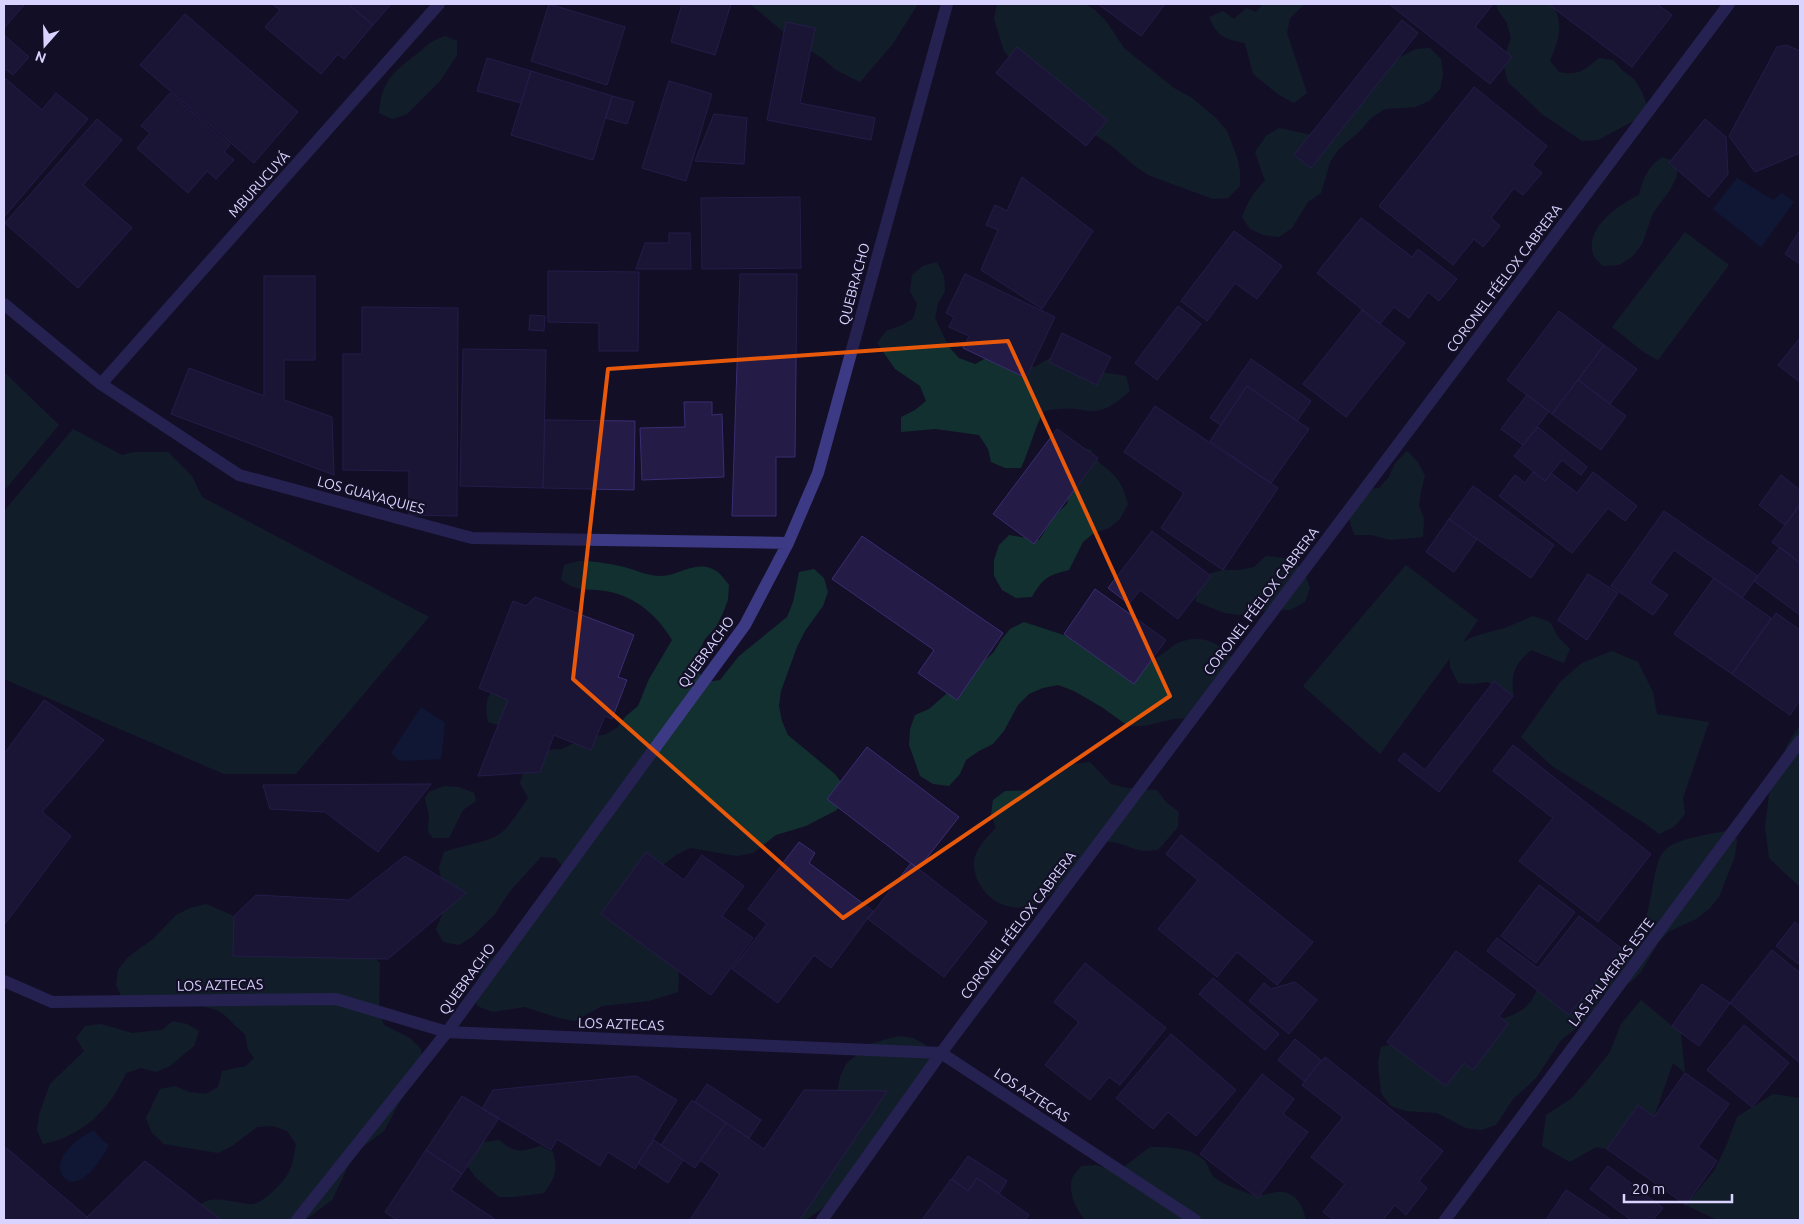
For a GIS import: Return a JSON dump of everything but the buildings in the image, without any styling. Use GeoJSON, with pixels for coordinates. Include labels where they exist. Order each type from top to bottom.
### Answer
{"type":"FeatureCollection","features":[{"type":"Feature","properties":{"kind":"street","name":"MBURUCUYÁ"},"geometry":{"type":"LineString","coordinates":[[101,384],[439,4]]}},
{"type":"Feature","properties":{"kind":"street","name":"QUEBRACHO"},"geometry":{"type":"LineString","coordinates":[[297,1220],[447,1032],[745,625],[788,543],[818,473],[946,4]]}},
{"type":"Feature","properties":{"kind":"street","name":"CORONEL FÉELOX CABRERA"},"geometry":{"type":"LineString","coordinates":[[822,1220],[941,1053],[1729,4]]}},
{"type":"Feature","properties":{"kind":"street","name":"LOS GUAYAQUIES"},"geometry":{"type":"LineString","coordinates":[[4,304],[101,384],[239,475],[472,538],[788,543]]}},
{"type":"Feature","properties":{"kind":"street","name":"LAS PALMERAS ESTE"},"geometry":{"type":"LineString","coordinates":[[1445,1220],[1800,741]]}},
{"type":"Feature","properties":{"kind":"street","name":"LOS AZTECAS"},"geometry":{"type":"LineString","coordinates":[[4,981],[52,1002],[336,999],[447,1032],[941,1053],[1195,1220]]}},
{"type":"Feature","properties":{"kind":"highlighted area"},"geometry":{"type":"Polygon","coordinates":[[[1008,341],[1170,696],[843,918],[573,679],[608,369],[1008,341]]]}},
{"type":"Feature","properties":{"kind":"green space"},"geometry":{"type":"Polygon","coordinates":[[[750,4],[918,4],[892,45],[860,82],[836,70],[822,58],[791,38],[750,4]]]}},
{"type":"Feature","properties":{"kind":"green space"},"geometry":{"type":"Polygon","coordinates":[[[997,4],[1085,4],[1095,10],[1106,21],[1124,48],[1174,88],[1192,98],[1216,118],[1227,131],[1237,157],[1240,171],[1240,186],[1228,198],[1213,199],[1148,175],[1109,144],[1078,124],[1015,64],[1004,51],[994,19],[997,4]]]}},
{"type":"Feature","properties":{"kind":"green space"},"geometry":{"type":"Polygon","coordinates":[[[1263,4],[1305,4],[1290,18],[1287,33],[1307,93],[1294,103],[1279,95],[1253,74],[1245,43],[1222,36],[1215,29],[1209,17],[1223,11],[1234,19],[1246,8],[1256,12],[1263,4]]]}},
{"type":"Feature","properties":{"kind":"green space"},"geometry":{"type":"Polygon","coordinates":[[[1496,4],[1552,4],[1558,19],[1559,32],[1550,61],[1559,72],[1572,73],[1585,69],[1599,58],[1613,60],[1634,79],[1642,92],[1647,106],[1639,118],[1598,140],[1582,141],[1542,114],[1508,82],[1504,67],[1506,52],[1511,38],[1507,23],[1496,4]]]}},
{"type":"Feature","properties":{"kind":"green space"},"geometry":{"type":"Polygon","coordinates":[[[445,36],[457,41],[457,55],[440,81],[407,114],[392,119],[379,113],[386,84],[395,72],[433,41],[445,36]]]}},
{"type":"Feature","properties":{"kind":"green space"},"geometry":{"type":"Polygon","coordinates":[[[1430,48],[1441,59],[1443,75],[1440,89],[1429,101],[1415,107],[1385,109],[1371,118],[1361,130],[1339,149],[1330,162],[1321,193],[1308,202],[1292,228],[1279,237],[1263,235],[1250,229],[1242,217],[1251,197],[1265,181],[1255,152],[1266,136],[1279,128],[1312,135],[1386,64],[1416,49],[1430,48]]]}},
{"type":"Feature","properties":{"kind":"green space"},"geometry":{"type":"Polygon","coordinates":[[[1662,157],[1676,162],[1677,176],[1670,190],[1653,213],[1642,244],[1633,256],[1619,265],[1603,266],[1593,254],[1592,244],[1594,235],[1606,218],[1622,205],[1639,195],[1647,173],[1662,157]]]}},
{"type":"Feature","properties":{"kind":"green space"},"geometry":{"type":"Polygon","coordinates":[[[1685,232],[1729,265],[1658,360],[1645,353],[1612,327],[1685,232]]]}},
{"type":"Feature","properties":{"kind":"green space"},"geometry":{"type":"Polygon","coordinates":[[[937,262],[944,276],[945,291],[938,304],[935,318],[949,347],[959,358],[975,364],[988,357],[1035,367],[1048,359],[1064,359],[1094,371],[1126,376],[1130,391],[1114,404],[1099,410],[1056,409],[1044,411],[1021,468],[1005,468],[991,462],[988,449],[979,435],[935,429],[901,432],[901,417],[915,410],[926,401],[920,386],[895,369],[877,343],[886,331],[913,319],[917,304],[910,291],[912,275],[923,266],[937,262]]]}},
{"type":"Feature","properties":{"kind":"green space"},"geometry":{"type":"Polygon","coordinates":[[[4,372],[59,425],[4,491],[4,372]]]}},
{"type":"Feature","properties":{"kind":"green space"},"geometry":{"type":"Polygon","coordinates":[[[73,429],[122,455],[134,452],[168,452],[192,476],[202,497],[429,617],[296,774],[224,774],[4,679],[4,511],[73,429]]]}},
{"type":"Feature","properties":{"kind":"green space"},"geometry":{"type":"Polygon","coordinates":[[[1078,447],[1092,450],[1091,455],[1110,471],[1122,486],[1128,504],[1120,519],[1109,528],[1094,533],[1083,542],[1069,570],[1047,578],[1039,585],[1032,597],[1016,598],[1002,590],[994,576],[994,560],[999,545],[1009,535],[1039,540],[1055,515],[1067,504],[1078,447]]]}},
{"type":"Feature","properties":{"kind":"green space"},"geometry":{"type":"Polygon","coordinates":[[[1407,451],[1418,462],[1425,476],[1419,505],[1424,519],[1423,537],[1390,540],[1372,535],[1354,535],[1348,515],[1364,490],[1379,488],[1389,477],[1395,463],[1407,451]]]}},
{"type":"Feature","properties":{"kind":"green space"},"geometry":{"type":"Polygon","coordinates":[[[1266,556],[1290,560],[1300,567],[1310,588],[1305,602],[1290,610],[1275,609],[1240,615],[1224,613],[1195,601],[1208,574],[1223,570],[1240,570],[1254,567],[1266,556]]]}},
{"type":"Feature","properties":{"kind":"green space"},"geometry":{"type":"Polygon","coordinates":[[[579,561],[610,564],[656,576],[697,567],[710,568],[721,575],[729,585],[728,600],[716,627],[705,639],[698,654],[696,669],[706,682],[720,680],[739,656],[787,617],[793,602],[799,572],[814,569],[824,578],[828,592],[823,606],[805,631],[797,647],[781,691],[779,706],[782,721],[788,735],[835,774],[844,786],[847,801],[835,811],[806,826],[776,835],[753,853],[737,856],[690,848],[676,855],[663,865],[679,977],[678,992],[649,1001],[602,1006],[575,1021],[525,1007],[493,1012],[477,1006],[474,990],[487,962],[507,944],[565,870],[556,858],[541,857],[510,891],[494,915],[472,937],[459,945],[443,942],[436,929],[442,915],[444,898],[439,867],[444,852],[488,840],[504,830],[528,798],[520,783],[525,768],[546,750],[562,749],[588,736],[604,735],[617,728],[626,716],[638,706],[649,679],[672,640],[652,615],[626,597],[601,590],[578,588],[561,580],[564,565],[579,561]]]}},
{"type":"Feature","properties":{"kind":"green space"},"geometry":{"type":"Polygon","coordinates":[[[1406,565],[1478,620],[1463,642],[1533,616],[1550,622],[1558,637],[1570,649],[1564,663],[1531,650],[1514,670],[1513,696],[1487,682],[1473,684],[1458,683],[1450,667],[1450,658],[1380,754],[1303,686],[1406,565]]]}},
{"type":"Feature","properties":{"kind":"green space"},"geometry":{"type":"Polygon","coordinates":[[[1024,622],[1137,659],[1153,659],[1176,644],[1192,639],[1207,640],[1214,643],[1232,658],[1190,718],[1174,719],[1144,726],[1128,726],[1103,708],[1074,691],[1058,685],[1043,688],[1029,694],[1018,705],[1004,731],[993,744],[966,760],[960,774],[949,786],[933,784],[920,776],[909,745],[910,729],[915,715],[929,709],[993,653],[1010,629],[1024,622]]]}},
{"type":"Feature","properties":{"kind":"green space"},"geometry":{"type":"Polygon","coordinates":[[[1612,651],[1638,662],[1653,692],[1657,714],[1709,722],[1683,798],[1685,814],[1674,827],[1659,834],[1552,766],[1521,737],[1561,681],[1582,663],[1612,651]]]}},
{"type":"Feature","properties":{"kind":"green space"},"geometry":{"type":"Polygon","coordinates":[[[500,683],[516,683],[504,727],[488,722],[486,710],[491,692],[500,683]]]}},
{"type":"Feature","properties":{"kind":"green space"},"geometry":{"type":"Polygon","coordinates":[[[1800,725],[1800,887],[1769,858],[1765,827],[1769,795],[1787,745],[1800,725]]]}},
{"type":"Feature","properties":{"kind":"green space"},"geometry":{"type":"Polygon","coordinates":[[[1090,762],[1111,784],[1126,788],[1157,790],[1166,802],[1179,812],[1178,827],[1158,850],[1143,851],[1110,842],[1099,844],[1059,888],[1037,903],[1026,907],[1013,907],[999,903],[989,897],[977,878],[974,861],[978,850],[996,828],[991,814],[993,800],[1005,791],[1035,790],[1074,764],[1090,762]]]}},
{"type":"Feature","properties":{"kind":"green space"},"geometry":{"type":"Polygon","coordinates":[[[444,786],[459,787],[474,793],[476,801],[463,810],[449,838],[433,838],[428,829],[429,815],[425,798],[429,792],[444,786]]]}},
{"type":"Feature","properties":{"kind":"green space"},"geometry":{"type":"Polygon","coordinates":[[[1726,831],[1737,840],[1735,856],[1719,897],[1709,909],[1696,919],[1668,932],[1658,943],[1641,972],[1631,982],[1603,994],[1584,1022],[1561,1040],[1536,1078],[1513,1099],[1496,1125],[1481,1130],[1466,1128],[1437,1113],[1406,1111],[1391,1106],[1381,1093],[1378,1062],[1381,1047],[1505,1018],[1529,1004],[1537,989],[1591,966],[1617,951],[1637,933],[1643,923],[1648,912],[1658,862],[1663,852],[1670,846],[1682,841],[1726,831]]]}},
{"type":"Feature","properties":{"kind":"green space"},"geometry":{"type":"Polygon","coordinates":[[[206,904],[234,916],[369,952],[380,963],[379,1010],[384,1025],[410,1038],[421,1049],[423,1065],[384,1131],[360,1149],[351,1160],[332,1200],[305,1220],[190,1220],[200,1205],[205,1202],[218,1200],[252,1204],[262,1200],[272,1192],[288,1174],[293,1159],[296,1144],[287,1131],[273,1126],[257,1127],[232,1146],[218,1153],[164,1144],[152,1133],[146,1118],[160,1089],[175,1086],[189,1092],[205,1094],[218,1087],[222,1071],[246,1066],[254,1058],[248,1050],[245,1034],[222,1013],[203,1006],[122,998],[116,985],[118,970],[128,957],[153,939],[176,915],[190,908],[206,904]]]}},
{"type":"Feature","properties":{"kind":"green space"},"geometry":{"type":"Polygon","coordinates":[[[1641,1000],[1672,1026],[1680,1026],[1685,1073],[1673,1063],[1654,1117],[1633,1113],[1607,1149],[1596,1147],[1570,1162],[1542,1146],[1546,1115],[1572,1098],[1591,1076],[1610,1052],[1621,1024],[1641,1000]]]}},
{"type":"Feature","properties":{"kind":"green space"},"geometry":{"type":"Polygon","coordinates":[[[173,1021],[187,1024],[199,1031],[194,1046],[170,1066],[156,1072],[141,1068],[126,1073],[112,1098],[94,1119],[71,1135],[43,1144],[37,1130],[39,1115],[50,1084],[84,1051],[76,1038],[85,1026],[101,1024],[132,1033],[162,1030],[173,1021]]]}},
{"type":"Feature","properties":{"kind":"green space"},"geometry":{"type":"Polygon","coordinates":[[[898,1036],[913,1038],[926,1045],[931,1058],[828,1204],[806,1220],[730,1220],[837,1093],[840,1077],[846,1064],[870,1044],[898,1036]]]}},
{"type":"Feature","properties":{"kind":"green space"},"geometry":{"type":"Polygon","coordinates":[[[1773,1094],[1800,1098],[1800,1216],[1797,1220],[1717,1220],[1686,1205],[1714,1171],[1737,1117],[1773,1094]]]}},
{"type":"Feature","properties":{"kind":"green space"},"geometry":{"type":"Polygon","coordinates":[[[499,1140],[514,1150],[528,1150],[540,1146],[553,1152],[555,1170],[551,1183],[544,1193],[499,1197],[475,1177],[466,1164],[470,1144],[499,1140]]]}},
{"type":"Feature","properties":{"kind":"green space"},"geometry":{"type":"Polygon","coordinates":[[[1150,1147],[1172,1148],[1193,1153],[1205,1161],[1216,1178],[1225,1184],[1250,1194],[1288,1193],[1299,1202],[1306,1220],[1085,1220],[1076,1207],[1071,1190],[1073,1177],[1081,1166],[1096,1165],[1110,1170],[1125,1166],[1150,1147]]]}},
{"type":"Feature","properties":{"kind":"water"},"geometry":{"type":"Polygon","coordinates":[[[1737,178],[1773,200],[1782,193],[1794,202],[1761,247],[1713,209],[1737,178]]]}},
{"type":"Feature","properties":{"kind":"water"},"geometry":{"type":"Polygon","coordinates":[[[421,707],[445,723],[441,759],[399,761],[391,753],[421,707]]]}},
{"type":"Feature","properties":{"kind":"water"},"geometry":{"type":"Polygon","coordinates":[[[94,1131],[109,1145],[98,1163],[86,1176],[73,1182],[67,1180],[60,1169],[63,1156],[78,1140],[94,1131]]]}}]}
